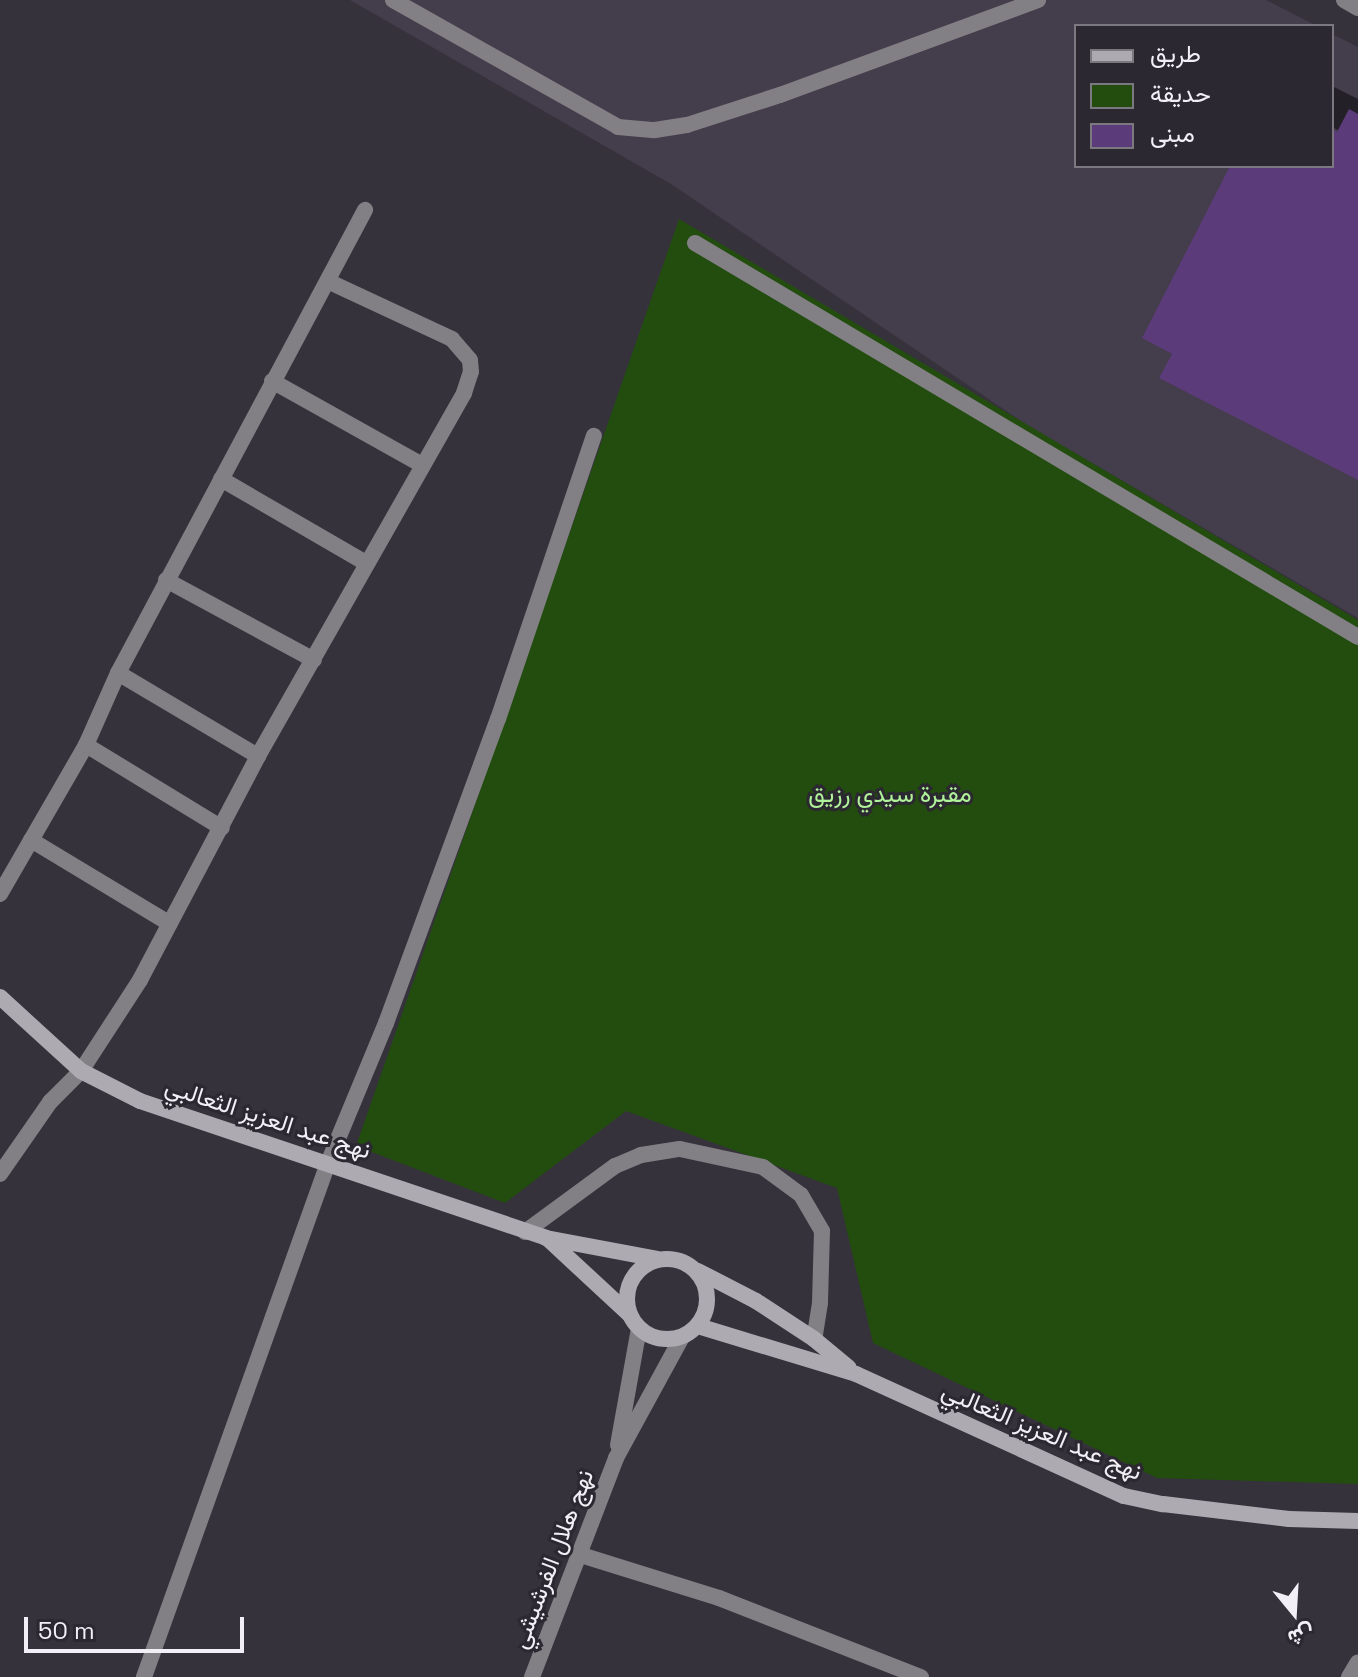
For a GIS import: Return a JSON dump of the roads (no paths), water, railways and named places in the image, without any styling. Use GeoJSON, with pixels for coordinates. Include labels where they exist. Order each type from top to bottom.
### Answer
{"type":"FeatureCollection","features":[{"type":"Feature","properties":{"kind":"street"},"geometry":{"type":"LineString","coordinates":[[393,0],[618,127],[655,130],[687,125],[780,95],[1038,0]]}},
{"type":"Feature","properties":{"kind":"street"},"geometry":{"type":"LineString","coordinates":[[1344,0],[1358,8]]}},
{"type":"Feature","properties":{"kind":"street"},"geometry":{"type":"LineString","coordinates":[[0,894],[86,745],[118,673],[166,580],[272,381],[330,282],[365,210]]}},
{"type":"Feature","properties":{"kind":"street"},"geometry":{"type":"LineString","coordinates":[[695,243],[1358,637]]}},
{"type":"Feature","properties":{"kind":"street"},"geometry":{"type":"LineString","coordinates":[[0,1174],[50,1102],[81,1071],[140,980],[364,562],[464,393],[471,372],[470,360],[452,339],[330,282]]}},
{"type":"Feature","properties":{"kind":"street"},"geometry":{"type":"LineString","coordinates":[[272,381],[422,465]]}},
{"type":"Feature","properties":{"kind":"street"},"geometry":{"type":"LineString","coordinates":[[144,1677],[328,1163],[386,1023],[498,719],[594,436]]}},
{"type":"Feature","properties":{"kind":"street"},"geometry":{"type":"LineString","coordinates":[[221,479],[364,562]]}},
{"type":"Feature","properties":{"kind":"street"},"geometry":{"type":"LineString","coordinates":[[166,580],[314,660]]}},
{"type":"Feature","properties":{"kind":"street"},"geometry":{"type":"LineString","coordinates":[[118,673],[258,756]]}},
{"type":"Feature","properties":{"kind":"street"},"geometry":{"type":"LineString","coordinates":[[86,745],[222,828]]}},
{"type":"Feature","properties":{"kind":"street"},"geometry":{"type":"LineString","coordinates":[[31,840],[170,924]]}},
{"type":"Feature","properties":{"kind":"street","name":"نهج عبد العزيز الثعالبي"},"geometry":{"type":"LineString","coordinates":[[0,997],[81,1071],[140,1101],[525,1232],[657,1259]]}},
{"type":"Feature","properties":{"kind":"street"},"geometry":{"type":"LineString","coordinates":[[525,1232],[615,1166],[641,1155],[680,1149],[763,1167],[801,1195],[822,1231],[823,1255],[814,1339]]}},
{"type":"Feature","properties":{"kind":"street","name":"نهج عبد العزيز الثعالبي"},"geometry":{"type":"LineString","coordinates":[[546,1238],[634,1322]]}},
{"type":"Feature","properties":{"kind":"street"},"geometry":{"type":"LineString","coordinates":[[657,1259],[679,1259],[698,1271],[707,1300],[698,1326],[682,1337],[652,1337],[634,1322],[626,1298],[630,1281],[641,1267],[657,1259]]}},
{"type":"Feature","properties":{"kind":"street","name":"نهج عبد العزيز الثعالبي"},"geometry":{"type":"LineString","coordinates":[[698,1271],[756,1301],[814,1339],[856,1374]]}},
{"type":"Feature","properties":{"kind":"street","name":"نهج هلال الفرشيشي"},"geometry":{"type":"LineString","coordinates":[[616,1458],[634,1322]]}},
{"type":"Feature","properties":{"kind":"street","name":"نهج عبد العزيز الثعالبي"},"geometry":{"type":"LineString","coordinates":[[698,1326],[856,1374],[1124,1496],[1163,1504],[1289,1519],[1358,1521]]}},
{"type":"Feature","properties":{"kind":"street","name":"نهج هلال الفرشيشي"},"geometry":{"type":"LineString","coordinates":[[532,1677],[616,1458],[682,1337]]}},
{"type":"Feature","properties":{"kind":"street"},"geometry":{"type":"LineString","coordinates":[[581,1555],[719,1598],[921,1677]]}},
{"type":"Feature","properties":{"kind":"street"},"geometry":{"type":"LineString","coordinates":[[1349,1677],[1358,1662]]}},
{"type":"Feature","properties":{"kind":"park label","name":"مقبرة سيدي رزيق"},"geometry":{"type":"Point","coordinates":[890,794]}}]}
